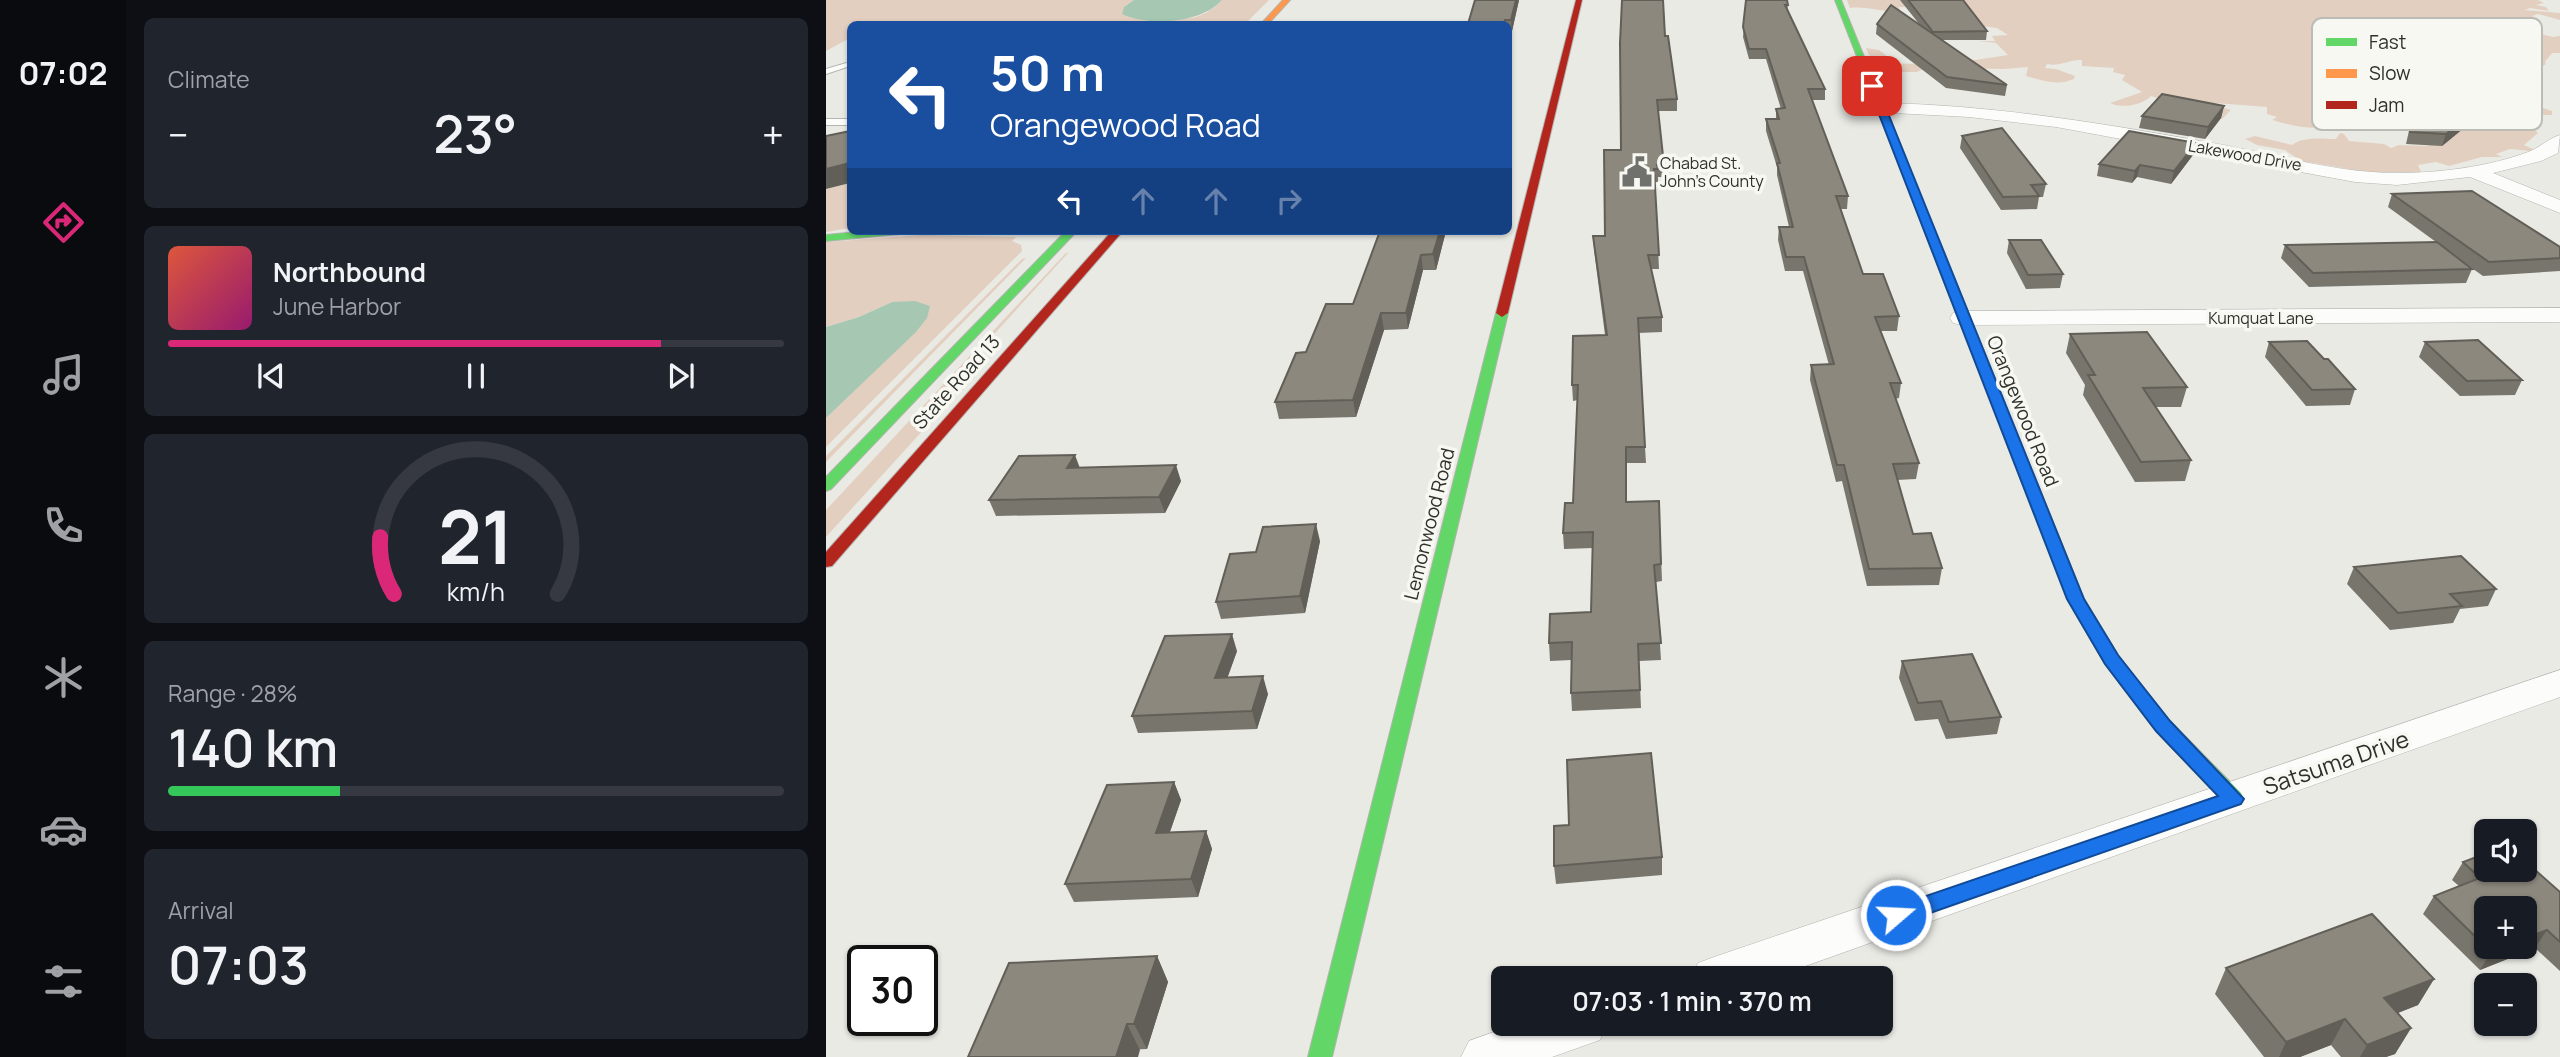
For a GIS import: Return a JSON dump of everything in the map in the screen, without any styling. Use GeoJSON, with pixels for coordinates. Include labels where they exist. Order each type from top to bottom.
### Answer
{"type":"FeatureCollection","features":[{"type":"Feature","properties":{"kind":"street"},"geometry":{"type":"LineString","coordinates":[[1267,21],[1287,0]]}},
{"type":"Feature","properties":{"kind":"street","name":"Lemonwood Road"},"geometry":{"type":"LineString","coordinates":[[1320,1057],[1579,0]]}},
{"type":"Feature","properties":{"kind":"street","name":"Orangewood Road"},"geometry":{"type":"LineString","coordinates":[[1838,0],[1962,318],[2076,599],[2111,660],[2163,726],[2234,799]]}},
{"type":"Feature","properties":{"kind":"street","name":"Lakewood Drive"},"geometry":{"type":"LineString","coordinates":[[1881,108],[1994,113],[2364,176],[2428,178],[2472,171],[2549,153],[2560,141]]}},
{"type":"Feature","properties":{"kind":"street"},"geometry":{"type":"LineString","coordinates":[[2472,171],[2560,208]]}},
{"type":"Feature","properties":{"kind":"street"},"geometry":{"type":"LineString","coordinates":[[826,238],[858,235]]}},
{"type":"Feature","properties":{"kind":"street","name":"State Road 13"},"geometry":{"type":"LineString","coordinates":[[826,486],[1068,235]]}},
{"type":"Feature","properties":{"kind":"street","name":"State Road 13"},"geometry":{"type":"LineString","coordinates":[[826,562],[1114,235]]}},
{"type":"Feature","properties":{"kind":"street","name":"Kumquat Lane"},"geometry":{"type":"LineString","coordinates":[[1962,318],[2560,315]]}},
{"type":"Feature","properties":{"kind":"street","name":"Satsuma Drive"},"geometry":{"type":"LineString","coordinates":[[1749,966],[2234,799],[2560,683]]}},
{"type":"Feature","properties":{"kind":"street"},"geometry":{"type":"LineString","coordinates":[[1486,1057],[1548,1036]]}},
{"type":"Feature","properties":{"kind":"lane"},"geometry":{"type":"LineString","coordinates":[[826,72],[847,65]]}},
{"type":"Feature","properties":{"kind":"lane"},"geometry":{"type":"LineString","coordinates":[[826,122],[847,122]]}},
{"type":"Feature","properties":{"kind":"shaded area"},"geometry":{"type":"Polygon","coordinates":[[[826,0],[1134,0],[1124,7],[1162,18],[1188,19],[1211,9],[1222,0],[1269,0],[1248,21],[847,21],[847,40],[826,51],[826,0]]]}},
{"type":"Feature","properties":{"kind":"shaded area"},"geometry":{"type":"Polygon","coordinates":[[[1134,0],[1222,0],[1202,14],[1189,18],[1147,21],[1122,14],[1124,7],[1134,0]]]}},
{"type":"Feature","properties":{"kind":"shaded area"},"geometry":{"type":"Polygon","coordinates":[[[1847,0],[2538,0],[2544,3],[2536,5],[2546,7],[2549,11],[2530,8],[2525,10],[2560,13],[2560,20],[2538,14],[2532,16],[2535,18],[2312,18],[2312,128],[2272,120],[2277,117],[2267,114],[2267,107],[2215,103],[2231,110],[2222,119],[2151,96],[2138,104],[2115,105],[2110,103],[2142,92],[2122,80],[2125,75],[2113,72],[2114,68],[2082,66],[2082,60],[2047,64],[2045,68],[2075,76],[2074,79],[2062,82],[2026,76],[2028,67],[1925,68],[1917,72],[1877,72],[1866,48],[1879,50],[1886,55],[1881,63],[1920,64],[1936,59],[1975,60],[2008,55],[1996,43],[1978,41],[1995,41],[1992,36],[2008,35],[1997,28],[1967,24],[1943,7],[1899,7],[1901,13],[1850,8],[1847,0]]]}},
{"type":"Feature","properties":{"kind":"shaded area"},"geometry":{"type":"Polygon","coordinates":[[[2542,34],[2560,36],[2560,53],[2552,53],[2542,67],[2542,34]]]}},
{"type":"Feature","properties":{"kind":"shaded area"},"geometry":{"type":"Polygon","coordinates":[[[2542,108],[2552,111],[2552,115],[2542,115],[2542,108]]]}},
{"type":"Feature","properties":{"kind":"shaded area"},"geometry":{"type":"Polygon","coordinates":[[[2443,130],[2535,130],[2538,133],[2524,145],[2533,149],[2531,151],[2510,149],[2496,154],[2502,157],[2482,157],[2449,166],[2436,162],[2418,165],[2421,172],[2368,172],[2301,161],[2285,150],[2257,145],[2245,139],[2255,136],[2292,145],[2308,139],[2336,139],[2340,133],[2349,141],[2384,144],[2391,148],[2399,145],[2429,146],[2424,139],[2443,130]]]}},
{"type":"Feature","properties":{"kind":"shaded area"},"geometry":{"type":"Polygon","coordinates":[[[847,184],[847,228],[826,232],[826,189],[847,184]]]}},
{"type":"Feature","properties":{"kind":"shaded area"},"geometry":{"type":"Polygon","coordinates":[[[922,235],[1016,237],[1012,241],[1021,245],[1022,251],[826,447],[826,418],[894,352],[892,302],[859,317],[826,327],[826,242],[922,235]]]}},
{"type":"Feature","properties":{"kind":"shaded area"},"geometry":{"type":"Polygon","coordinates":[[[1069,252],[975,355],[955,395],[826,537],[826,510],[1069,252]]]}},
{"type":"Feature","properties":{"kind":"shaded area"},"geometry":{"type":"Polygon","coordinates":[[[1026,258],[826,462],[826,456],[1022,259],[1026,258]]]}},
{"type":"Feature","properties":{"kind":"shaded area"},"geometry":{"type":"Polygon","coordinates":[[[915,301],[930,306],[927,318],[916,332],[826,418],[826,327],[859,317],[892,302],[915,301]]]}},
{"type":"Feature","properties":{"kind":"building"},"geometry":{"type":"Polygon","coordinates":[[[1475,0],[1516,0],[1511,20],[1469,21],[1475,0]]]}},
{"type":"Feature","properties":{"kind":"building"},"geometry":{"type":"Polygon","coordinates":[[[1622,0],[1663,0],[1665,36],[1668,36],[1677,99],[1657,100],[1664,165],[1657,165],[1658,169],[1654,169],[1659,255],[1648,255],[1662,317],[1638,318],[1645,447],[1626,447],[1626,502],[1659,501],[1661,564],[1654,565],[1661,643],[1638,644],[1640,690],[1571,693],[1572,642],[1549,643],[1550,614],[1591,612],[1593,532],[1563,533],[1565,503],[1573,503],[1578,385],[1572,385],[1573,336],[1607,335],[1593,236],[1605,236],[1604,150],[1621,150],[1622,0]]]}},
{"type":"Feature","properties":{"kind":"building"},"geometry":{"type":"Polygon","coordinates":[[[1746,0],[1787,0],[1788,5],[1785,5],[1825,89],[1808,89],[1848,196],[1836,196],[1863,274],[1883,274],[1899,316],[1875,317],[1901,383],[1890,383],[1919,463],[1893,464],[1913,534],[1931,533],[1942,568],[1869,569],[1844,465],[1837,465],[1811,365],[1834,364],[1804,257],[1786,257],[1779,227],[1793,227],[1777,163],[1780,163],[1766,119],[1779,119],[1776,109],[1785,108],[1766,49],[1749,49],[1743,27],[1746,0]]]}},
{"type":"Feature","properties":{"kind":"building"},"geometry":{"type":"Polygon","coordinates":[[[1908,0],[1963,0],[1987,31],[1933,32],[1908,0]]]}},
{"type":"Feature","properties":{"kind":"building"},"geometry":{"type":"Polygon","coordinates":[[[1891,5],[2007,85],[1947,77],[1877,24],[1891,5]]]}},
{"type":"Feature","properties":{"kind":"building"},"geometry":{"type":"Polygon","coordinates":[[[2162,94],[2224,106],[2208,127],[2142,116],[2162,94]]]}},
{"type":"Feature","properties":{"kind":"building"},"geometry":{"type":"Polygon","coordinates":[[[2002,128],[2046,184],[2031,185],[2039,196],[2003,197],[1962,136],[2002,128]]]}},
{"type":"Feature","properties":{"kind":"building"},"geometry":{"type":"Polygon","coordinates":[[[2410,130],[2451,130],[2446,134],[2410,130]]]}},
{"type":"Feature","properties":{"kind":"building"},"geometry":{"type":"Polygon","coordinates":[[[2129,131],[2196,143],[2174,171],[2140,165],[2135,171],[2099,164],[2129,131]]]}},
{"type":"Feature","properties":{"kind":"building"},"geometry":{"type":"Polygon","coordinates":[[[847,132],[847,164],[826,169],[826,136],[847,132]]]}},
{"type":"Feature","properties":{"kind":"building"},"geometry":{"type":"Polygon","coordinates":[[[2472,191],[2560,247],[2560,258],[2489,262],[2392,194],[2472,191]]]}},
{"type":"Feature","properties":{"kind":"building"},"geometry":{"type":"Polygon","coordinates":[[[1379,235],[1439,235],[1433,254],[1421,255],[1406,313],[1381,313],[1353,400],[1275,402],[1296,353],[1306,352],[1326,304],[1353,304],[1379,235]]]}},
{"type":"Feature","properties":{"kind":"building"},"geometry":{"type":"Polygon","coordinates":[[[2009,240],[2041,240],[2063,274],[2028,275],[2009,240]]]}},
{"type":"Feature","properties":{"kind":"building"},"geometry":{"type":"Polygon","coordinates":[[[2437,242],[2472,269],[2313,273],[2285,245],[2437,242]]]}},
{"type":"Feature","properties":{"kind":"building"},"geometry":{"type":"Polygon","coordinates":[[[2147,332],[2187,387],[2143,388],[2191,460],[2141,462],[2088,375],[2095,375],[2070,334],[2147,332]]]}},
{"type":"Feature","properties":{"kind":"building"},"geometry":{"type":"Polygon","coordinates":[[[2478,340],[2522,380],[2467,381],[2425,342],[2478,340]]]}},
{"type":"Feature","properties":{"kind":"building"},"geometry":{"type":"Polygon","coordinates":[[[2307,341],[2324,359],[2328,359],[2355,389],[2312,390],[2269,342],[2307,341]]]}},
{"type":"Feature","properties":{"kind":"building"},"geometry":{"type":"Polygon","coordinates":[[[1075,455],[1067,468],[1176,465],[1159,497],[989,500],[1019,456],[1075,455]]]}},
{"type":"Feature","properties":{"kind":"building"},"geometry":{"type":"Polygon","coordinates":[[[1316,524],[1300,596],[1216,602],[1230,554],[1256,552],[1263,527],[1316,524]]]}},
{"type":"Feature","properties":{"kind":"building"},"geometry":{"type":"Polygon","coordinates":[[[2461,556],[2496,589],[2450,594],[2462,606],[2398,613],[2354,567],[2461,556]]]}},
{"type":"Feature","properties":{"kind":"building"},"geometry":{"type":"Polygon","coordinates":[[[1232,634],[1215,678],[1263,676],[1252,711],[1132,716],[1165,636],[1232,634]]]}},
{"type":"Feature","properties":{"kind":"building"},"geometry":{"type":"Polygon","coordinates":[[[1972,654],[2001,717],[1949,722],[1941,701],[1918,703],[1902,661],[1972,654]]]}},
{"type":"Feature","properties":{"kind":"building"},"geometry":{"type":"Polygon","coordinates":[[[1651,753],[1662,857],[1554,866],[1554,826],[1569,825],[1567,760],[1651,753]]]}},
{"type":"Feature","properties":{"kind":"building"},"geometry":{"type":"Polygon","coordinates":[[[1174,782],[1156,833],[1206,831],[1191,879],[1065,884],[1107,785],[1174,782]]]}},
{"type":"Feature","properties":{"kind":"building"},"geometry":{"type":"Polygon","coordinates":[[[2474,858],[2474,872],[2463,862],[2474,858]]]}},
{"type":"Feature","properties":{"kind":"building"},"geometry":{"type":"Polygon","coordinates":[[[2537,872],[2560,892],[2560,942],[2547,930],[2537,934],[2537,896],[2474,896],[2474,935],[2434,896],[2474,880],[2537,882],[2537,872]]]}},
{"type":"Feature","properties":{"kind":"building"},"geometry":{"type":"Polygon","coordinates":[[[2372,914],[2434,979],[2384,998],[2411,1028],[2367,1045],[2345,1019],[2286,1042],[2226,968],[2372,914]]]}},
{"type":"Feature","properties":{"kind":"building"},"geometry":{"type":"Polygon","coordinates":[[[1157,956],[1134,1024],[1127,1024],[1116,1057],[968,1057],[1009,963],[1157,956]]]}},
{"type":"Feature","properties":{"kind":"traffic: fast"},"geometry":{"type":"LineString","coordinates":[[1838,0],[2076,599],[2111,660],[2163,726],[2234,799]]}},
{"type":"Feature","properties":{"kind":"traffic: fast"},"geometry":{"type":"LineString","coordinates":[[826,238],[858,235]]}},
{"type":"Feature","properties":{"kind":"traffic: fast"},"geometry":{"type":"LineString","coordinates":[[826,486],[1068,235]]}},
{"type":"Feature","properties":{"kind":"traffic: fast"},"geometry":{"type":"LineString","coordinates":[[1320,1057],[1502,313]]}},
{"type":"Feature","properties":{"kind":"traffic: slow"},"geometry":{"type":"LineString","coordinates":[[1267,21],[1287,0]]}},
{"type":"Feature","properties":{"kind":"traffic: jam"},"geometry":{"type":"LineString","coordinates":[[1502,313],[1579,0]]}},
{"type":"Feature","properties":{"kind":"traffic: jam"},"geometry":{"type":"LineString","coordinates":[[826,562],[1114,235]]}},
{"type":"Feature","properties":{"kind":"place","name":"Chabad St. John's County"},"geometry":{"type":"Point","coordinates":[1637,172]}},
{"type":"Feature","properties":{"kind":"route"},"geometry":{"type":"LineString","coordinates":[[1872,86],[2076,599],[2111,660],[2163,726],[2234,799],[1896,915]]}}]}
